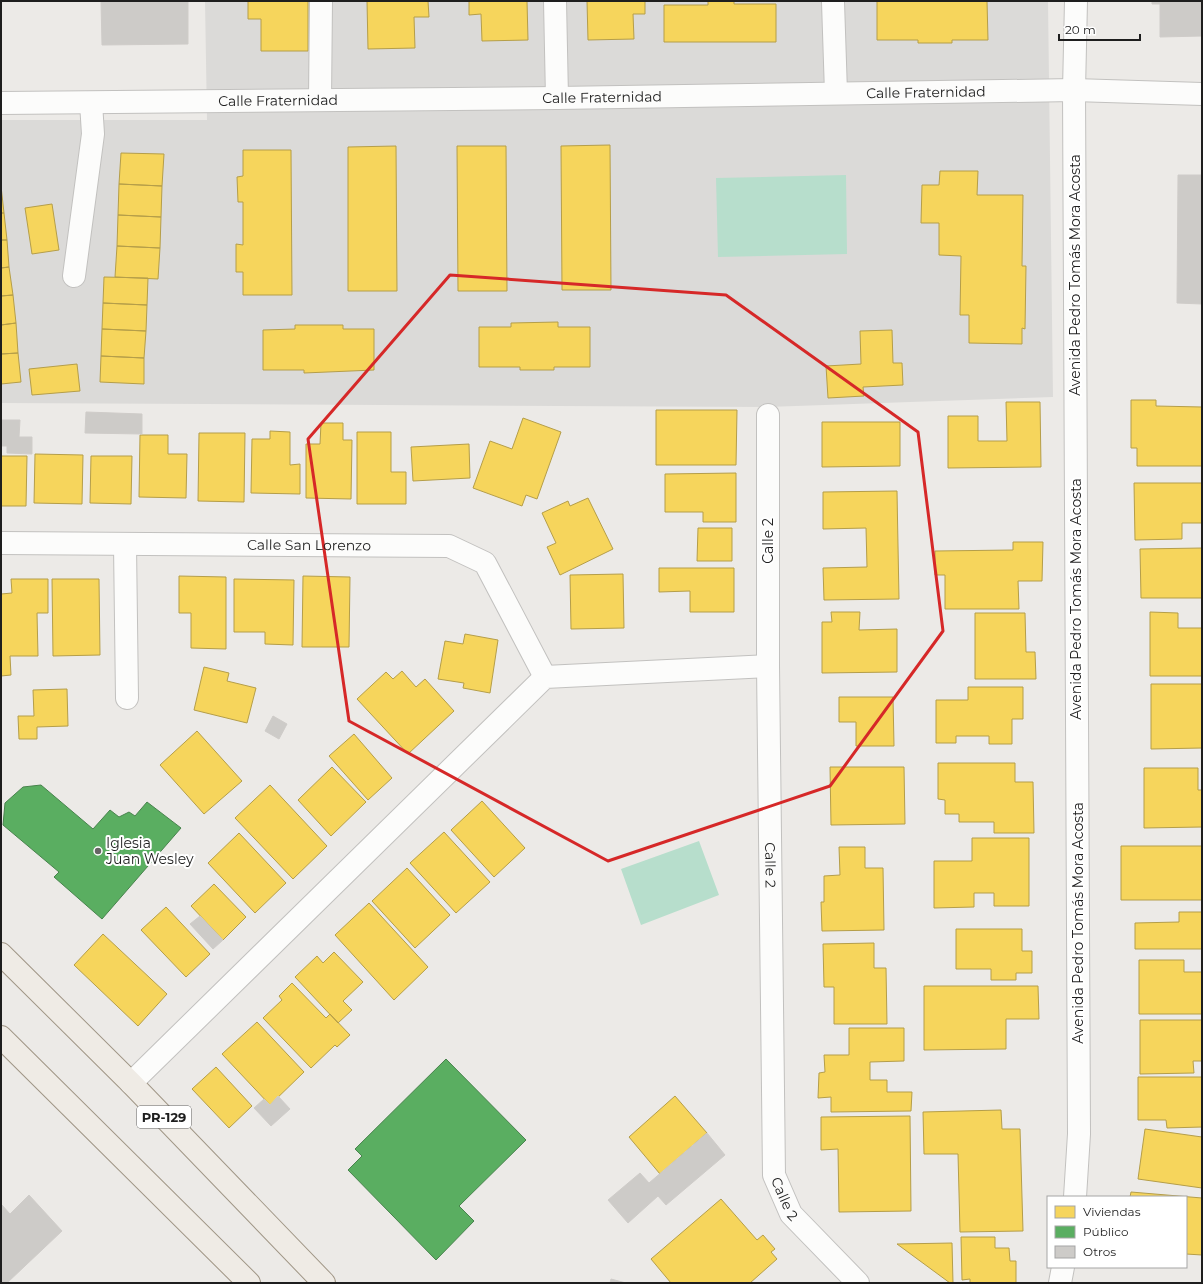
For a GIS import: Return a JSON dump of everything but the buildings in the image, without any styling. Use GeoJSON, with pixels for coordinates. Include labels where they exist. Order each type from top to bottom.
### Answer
{"type":"FeatureCollection","features":[{"type":"Feature","properties":{"kind":"main road","name":"PR-129"},"geometry":{"type":"LineString","coordinates":[[1,954],[131,1083],[324,1283]]}},
{"type":"Feature","properties":{"kind":"main road"},"geometry":{"type":"LineString","coordinates":[[1,1037],[249,1283]]}},
{"type":"Feature","properties":{"kind":"street"},"geometry":{"type":"LineString","coordinates":[[320,99],[321,1]]}},
{"type":"Feature","properties":{"kind":"street"},"geometry":{"type":"LineString","coordinates":[[555,1],[557,98]]}},
{"type":"Feature","properties":{"kind":"street","name":"Avenida Pedro Tomás Mora Acosta"},"geometry":{"type":"LineString","coordinates":[[1075,1196],[1078,1118],[1074,90],[1076,1]]}},
{"type":"Feature","properties":{"kind":"street"},"geometry":{"type":"LineString","coordinates":[[833,2],[836,93]]}},
{"type":"Feature","properties":{"kind":"street","name":"Calle Fraternidad"},"geometry":{"type":"LineString","coordinates":[[1,103],[557,98],[1074,90],[1202,94]]}},
{"type":"Feature","properties":{"kind":"street"},"geometry":{"type":"LineString","coordinates":[[74,276],[93,134],[90,103]]}},
{"type":"Feature","properties":{"kind":"street","name":"Calle 2"},"geometry":{"type":"LineString","coordinates":[[768,415],[768,666],[774,1175],[791,1214],[858,1283]]}},
{"type":"Feature","properties":{"kind":"street","name":"Calle San Lorenzo"},"geometry":{"type":"LineString","coordinates":[[1,543],[449,546],[485,563],[545,677]]}},
{"type":"Feature","properties":{"kind":"street"},"geometry":{"type":"LineString","coordinates":[[125,545],[127,698]]}},
{"type":"Feature","properties":{"kind":"street"},"geometry":{"type":"LineString","coordinates":[[131,1083],[545,677],[768,666]]}},
{"type":"Feature","properties":{"kind":"street"},"geometry":{"type":"LineString","coordinates":[[1060,1283],[1063,1268]]}},
{"type":"Feature","properties":{"kind":"highlighted area"},"geometry":{"type":"Polygon","coordinates":[[[450,275],[726,295],[918,432],[943,631],[830,786],[608,861],[349,721],[308,439],[450,275]]]}},
{"type":"Feature","properties":{"kind":"shaded area"},"geometry":{"type":"Polygon","coordinates":[[[205,1],[1048,1],[1053,397],[767,407],[1,403],[1,120],[207,120],[205,1]]]}},
{"type":"Feature","properties":{"kind":"green space"},"geometry":{"type":"Polygon","coordinates":[[[846,175],[847,254],[718,257],[716,178],[846,175]]]}},
{"type":"Feature","properties":{"kind":"green space"},"geometry":{"type":"Polygon","coordinates":[[[699,841],[719,895],[641,925],[621,869],[699,841]]]}},
{"type":"Feature","properties":{"kind":"place","name":"Iglesia Juan Wesley"},"geometry":{"type":"Point","coordinates":[98,851]}}]}
